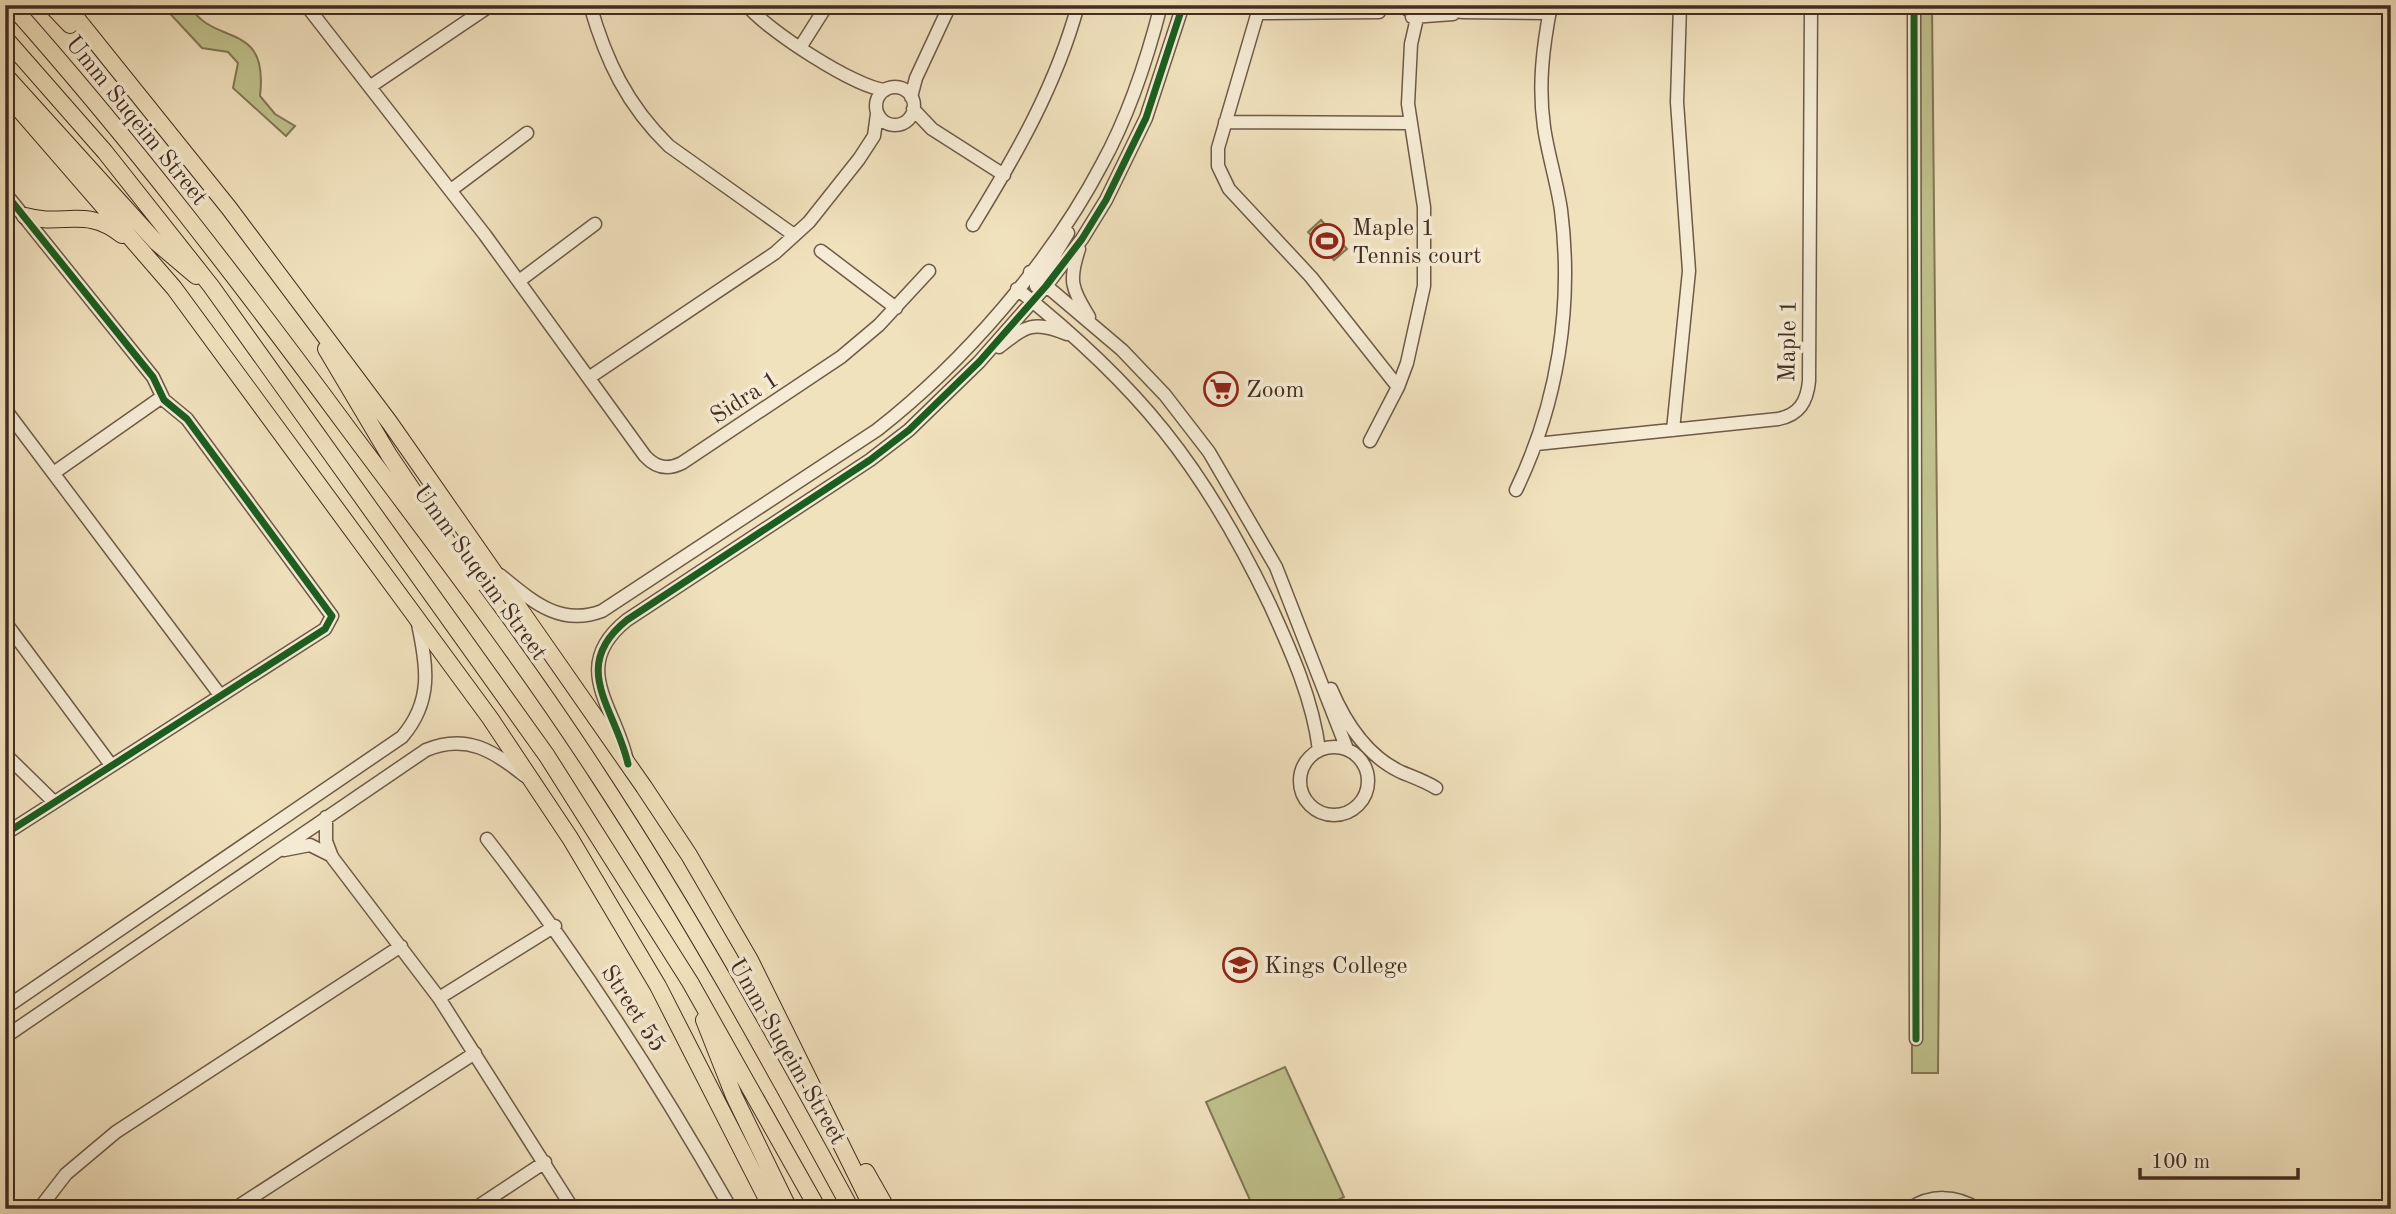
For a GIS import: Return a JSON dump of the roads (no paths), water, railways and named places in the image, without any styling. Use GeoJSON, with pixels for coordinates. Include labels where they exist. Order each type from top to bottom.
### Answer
{"type":"FeatureCollection","features":[{"type":"Feature","properties":{"kind":"main road","name":"Umm Suqeim Street"},"geometry":{"type":"LineString","coordinates":[[11,5],[77,80],[197,228],[356,438],[519,662],[633,828],[772,1066],[851,1209]]}},
{"type":"Feature","properties":{"kind":"main road"},"geometry":{"type":"LineString","coordinates":[[51,5],[121,71]]}},
{"type":"Feature","properties":{"kind":"main road"},"geometry":{"type":"LineString","coordinates":[[66,5],[121,71],[308,312],[390,423],[689,855],[769,996],[873,1209]]}},
{"type":"Feature","properties":{"kind":"main road","name":"Umm Suqeim Street"},"geometry":{"type":"LineString","coordinates":[[5,38],[105,152],[211,286],[547,756],[690,982],[818,1209]]}},
{"type":"Feature","properties":{"kind":"main road"},"geometry":{"type":"LineString","coordinates":[[5,75],[156,242],[211,286]]}},
{"type":"Feature","properties":{"kind":"main road"},"geometry":{"type":"LineString","coordinates":[[5,93],[147,255],[200,322],[536,785],[671,1008],[772,1209]]}},
{"type":"Feature","properties":{"kind":"main road"},"geometry":{"type":"LineString","coordinates":[[25,216],[46,220],[77,216],[99,221],[147,255]]}},
{"type":"Feature","properties":{"kind":"main road"},"geometry":{"type":"LineString","coordinates":[[308,312],[348,388],[407,483],[485,599],[519,662]]}},
{"type":"Feature","properties":{"kind":"main road","name":"Umm Suqeim Street"},"geometry":{"type":"LineString","coordinates":[[690,982],[734,1096],[789,1209]]}},
{"type":"Feature","properties":{"kind":"main road","name":"Umm Suqeim Street"},"geometry":{"type":"LineString","coordinates":[[769,996],[887,1209]]}},
{"type":"Feature","properties":{"kind":"street","name":"Sidra 1"},"geometry":{"type":"LineString","coordinates":[[306,5],[451,190],[651,463],[658,467],[675,467],[821,372],[896,308],[929,271]]}},
{"type":"Feature","properties":{"kind":"street"},"geometry":{"type":"LineString","coordinates":[[371,86],[491,5]]}},
{"type":"Feature","properties":{"kind":"street"},"geometry":{"type":"LineString","coordinates":[[590,5],[609,64],[621,87],[650,128],[668,146],[794,235]]}},
{"type":"Feature","properties":{"kind":"street"},"geometry":{"type":"LineString","coordinates":[[747,5],[762,21],[858,83],[885,122],[932,129]]}},
{"type":"Feature","properties":{"kind":"street"},"geometry":{"type":"LineString","coordinates":[[801,46],[827,5]]}},
{"type":"Feature","properties":{"kind":"street"},"geometry":{"type":"LineString","coordinates":[[590,377],[732,284],[794,235],[821,207],[871,142],[900,123],[912,103],[920,68],[950,5]]}},
{"type":"Feature","properties":{"kind":"street"},"geometry":{"type":"LineString","coordinates":[[973,225],[1004,175],[1052,84],[1079,5]]}},
{"type":"Feature","properties":{"kind":"street"},"geometry":{"type":"LineString","coordinates":[[628,764],[623,740],[601,697],[597,673],[603,648],[617,628],[870,460],[927,414],[979,362],[1033,301],[1038,279],[1121,123],[1161,5]]}},
{"type":"Feature","properties":{"kind":"street"},"geometry":{"type":"LineString","coordinates":[[1093,324],[1073,289],[1071,277],[1082,239],[1122,169],[1146,118],[1183,5]]}},
{"type":"Feature","properties":{"kind":"street"},"geometry":{"type":"LineString","coordinates":[[1673,430],[1689,271],[1677,113],[1680,5]]}},
{"type":"Feature","properties":{"kind":"street","name":"Maple 1"},"geometry":{"type":"LineString","coordinates":[[1536,444],[1787,417],[1802,407],[1806,399],[1811,5]]}},
{"type":"Feature","properties":{"kind":"street"},"geometry":{"type":"LineString","coordinates":[[1914,5],[1916,1039]]}},
{"type":"Feature","properties":{"kind":"street"},"geometry":{"type":"LineString","coordinates":[[1378,12],[1259,9],[1217,157],[1225,182],[1311,277],[1398,387]]}},
{"type":"Feature","properties":{"kind":"street"},"geometry":{"type":"LineString","coordinates":[[1370,441],[1398,387],[1420,312],[1426,260],[1424,207],[1410,123],[1414,10],[1464,12],[1551,9],[1542,61],[1542,111],[1561,208],[1565,298],[1559,357],[1536,444],[1516,490]]}},
{"type":"Feature","properties":{"kind":"street"},"geometry":{"type":"LineString","coordinates":[[871,142],[877,109],[890,89],[920,68]]}},
{"type":"Feature","properties":{"kind":"street"},"geometry":{"type":"LineString","coordinates":[[858,83],[890,89],[912,103],[932,129],[1004,175]]}},
{"type":"Feature","properties":{"kind":"street"},"geometry":{"type":"LineString","coordinates":[[1226,122],[1410,123]]}},
{"type":"Feature","properties":{"kind":"street"},"geometry":{"type":"LineString","coordinates":[[451,190],[527,133]]}},
{"type":"Feature","properties":{"kind":"street"},"geometry":{"type":"LineString","coordinates":[[5,193],[153,377],[163,398],[187,419],[331,612],[331,621],[309,638],[5,834]]}},
{"type":"Feature","properties":{"kind":"street"},"geometry":{"type":"LineString","coordinates":[[519,281],[595,224]]}},
{"type":"Feature","properties":{"kind":"street"},"geometry":{"type":"LineString","coordinates":[[487,563],[547,610],[572,617],[603,611],[877,430],[912,403],[974,342],[1017,289],[1038,279],[1082,239]]}},
{"type":"Feature","properties":{"kind":"street"},"geometry":{"type":"LineString","coordinates":[[821,251],[896,308]]}},
{"type":"Feature","properties":{"kind":"street"},"geometry":{"type":"LineString","coordinates":[[1038,279],[1093,324],[1165,395],[1209,452],[1276,567],[1314,661],[1335,725],[1347,750],[1363,764],[1368,783],[1358,805],[1336,814],[1314,808],[1302,792],[1301,773],[1305,764],[1319,750],[1337,747],[1347,750]]}},
{"type":"Feature","properties":{"kind":"street"},"geometry":{"type":"LineString","coordinates":[[1017,289],[1078,339],[1163,426],[1230,526],[1282,631],[1309,701],[1319,750]]}},
{"type":"Feature","properties":{"kind":"street"},"geometry":{"type":"LineString","coordinates":[[979,362],[1029,327],[1045,326],[1078,339]]}},
{"type":"Feature","properties":{"kind":"street"},"geometry":{"type":"LineString","coordinates":[[55,472],[163,398]]}},
{"type":"Feature","properties":{"kind":"street"},"geometry":{"type":"LineString","coordinates":[[5,409],[55,472],[219,695]]}},
{"type":"Feature","properties":{"kind":"street"},"geometry":{"type":"LineString","coordinates":[[5,1008],[387,748],[414,722],[425,696],[427,666],[418,620]]}},
{"type":"Feature","properties":{"kind":"street"},"geometry":{"type":"LineString","coordinates":[[5,622],[111,765]]}},
{"type":"Feature","properties":{"kind":"street"},"geometry":{"type":"LineString","coordinates":[[1314,661],[1347,721],[1364,743],[1392,767],[1436,788]]}},
{"type":"Feature","properties":{"kind":"street"},"geometry":{"type":"LineString","coordinates":[[5,1037],[410,760],[443,744],[471,744],[496,754],[536,785]]}},
{"type":"Feature","properties":{"kind":"street"},"geometry":{"type":"LineString","coordinates":[[5,754],[54,802]]}},
{"type":"Feature","properties":{"kind":"street"},"geometry":{"type":"LineString","coordinates":[[326,817],[326,841],[332,857]]}},
{"type":"Feature","properties":{"kind":"street","name":"Street 55"},"geometry":{"type":"LineString","coordinates":[[487,839],[555,926],[658,1084],[731,1209]]}},
{"type":"Feature","properties":{"kind":"street"},"geometry":{"type":"LineString","coordinates":[[271,854],[303,845],[322,849],[332,857],[439,998],[573,1209]]}},
{"type":"Feature","properties":{"kind":"street"},"geometry":{"type":"LineString","coordinates":[[439,998],[555,926]]}},
{"type":"Feature","properties":{"kind":"street"},"geometry":{"type":"LineString","coordinates":[[40,1209],[66,1174],[116,1132],[401,946]]}},
{"type":"Feature","properties":{"kind":"street"},"geometry":{"type":"LineString","coordinates":[[234,1209],[475,1053]]}},
{"type":"Feature","properties":{"kind":"street"},"geometry":{"type":"LineString","coordinates":[[474,1209],[545,1162]]}},
{"type":"Feature","properties":{"kind":"street"},"geometry":{"type":"LineString","coordinates":[[1909,1209],[1922,1202],[1940,1198],[1959,1200],[1978,1209]]}},
{"type":"Feature","properties":{"kind":"place","name":"Maple 1 Tennis court"},"geometry":{"type":"Point","coordinates":[1327,241]}},
{"type":"Feature","properties":{"kind":"place","name":"Zoom"},"geometry":{"type":"Point","coordinates":[1221,389]}},
{"type":"Feature","properties":{"kind":"place","name":"Kings College"},"geometry":{"type":"Point","coordinates":[1240,965]}}]}
